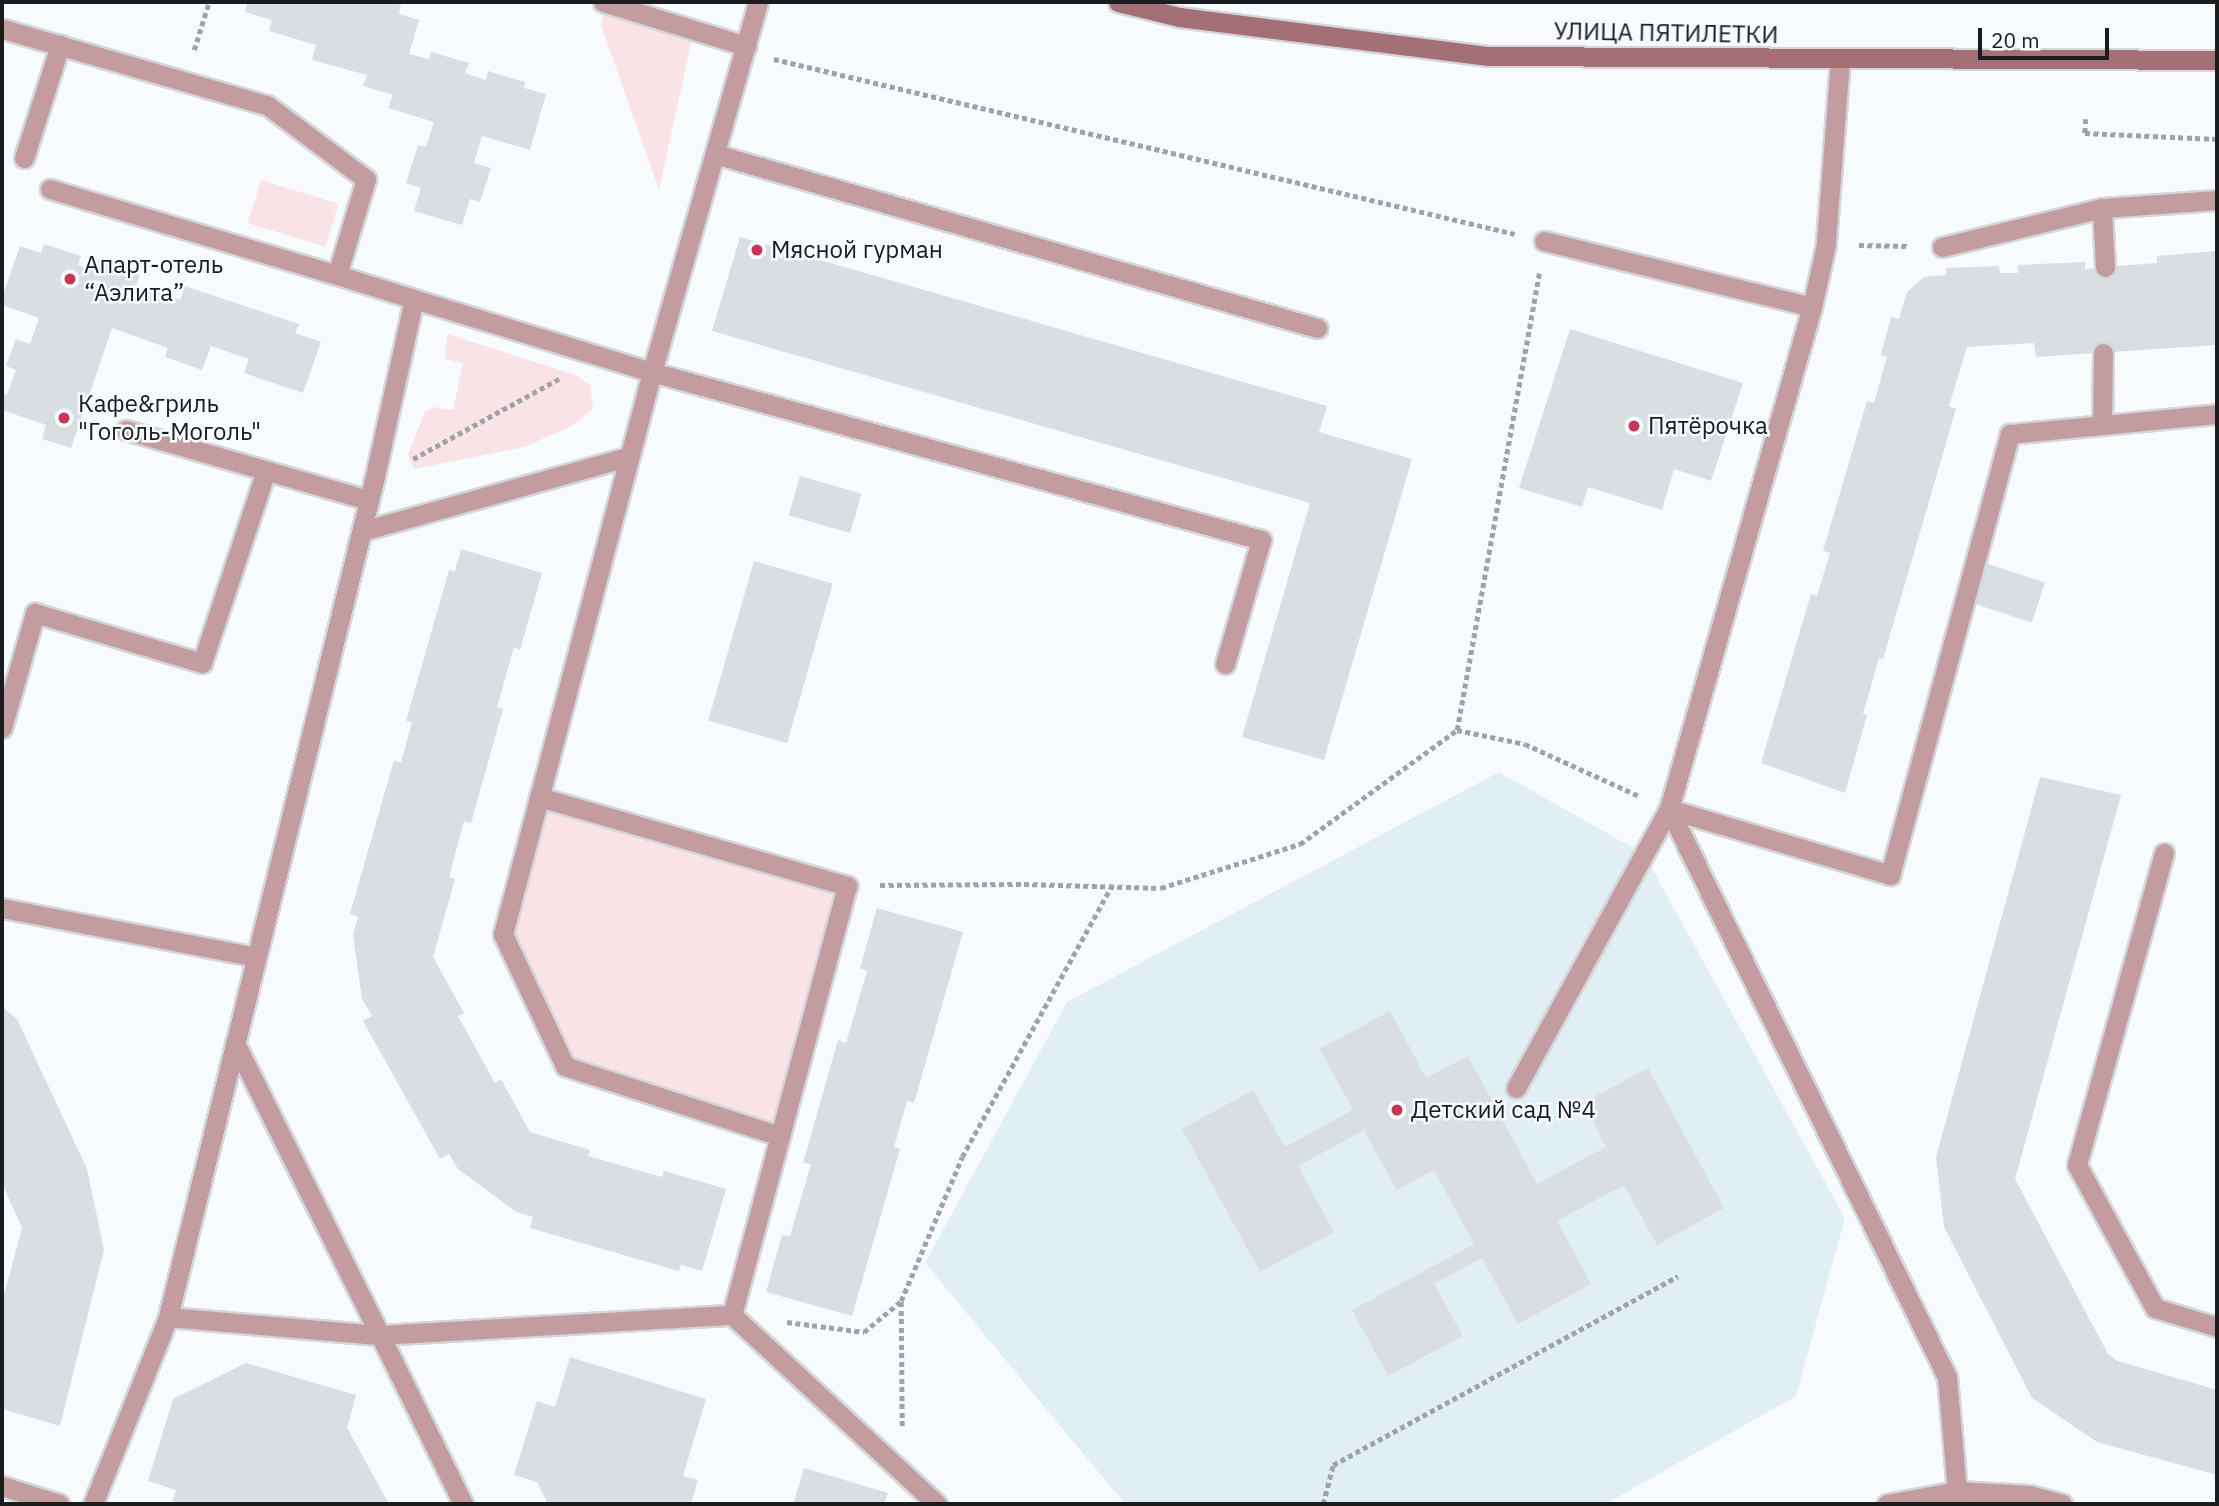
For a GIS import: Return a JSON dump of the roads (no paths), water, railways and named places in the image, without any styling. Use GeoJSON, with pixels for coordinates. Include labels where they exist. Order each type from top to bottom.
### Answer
{"type":"FeatureCollection","features":[{"type":"Feature","properties":{"kind":"main road","name":"УЛИЦА ПЯТИЛЕТКИ"},"geometry":{"type":"LineString","coordinates":[[1118,2],[1489,56],[2217,60]]}},
{"type":"Feature","properties":{"kind":"street"},"geometry":{"type":"LineString","coordinates":[[603,2],[746,46]]}},
{"type":"Feature","properties":{"kind":"street"},"geometry":{"type":"LineString","coordinates":[[758,2],[652,372],[503,934],[565,1066],[780,1136]]}},
{"type":"Feature","properties":{"kind":"street"},"geometry":{"type":"LineString","coordinates":[[2,29],[267,105],[366,179],[337,275]]}},
{"type":"Feature","properties":{"kind":"street"},"geometry":{"type":"LineString","coordinates":[[24,158],[60,45]]}},
{"type":"Feature","properties":{"kind":"street"},"geometry":{"type":"LineString","coordinates":[[1516,1088],[1669,809],[1812,307],[1826,244],[1840,60]]}},
{"type":"Feature","properties":{"kind":"street"},"geometry":{"type":"LineString","coordinates":[[715,154],[1317,328]]}},
{"type":"Feature","properties":{"kind":"street"},"geometry":{"type":"LineString","coordinates":[[50,189],[595,356],[1261,540],[1225,664]]}},
{"type":"Feature","properties":{"kind":"street"},"geometry":{"type":"LineString","coordinates":[[1942,247],[2102,208],[2217,200]]}},
{"type":"Feature","properties":{"kind":"street"},"geometry":{"type":"LineString","coordinates":[[2102,208],[2105,267]]}},
{"type":"Feature","properties":{"kind":"street"},"geometry":{"type":"LineString","coordinates":[[1544,241],[1812,307]]}},
{"type":"Feature","properties":{"kind":"street"},"geometry":{"type":"LineString","coordinates":[[93,1504],[168,1317],[362,531],[414,299]]}},
{"type":"Feature","properties":{"kind":"street"},"geometry":{"type":"LineString","coordinates":[[2102,425],[2103,353]]}},
{"type":"Feature","properties":{"kind":"street"},"geometry":{"type":"LineString","coordinates":[[1669,809],[1890,875],[2010,434],[2217,414]]}},
{"type":"Feature","properties":{"kind":"street"},"geometry":{"type":"LineString","coordinates":[[126,429],[369,500]]}},
{"type":"Feature","properties":{"kind":"street"},"geometry":{"type":"LineString","coordinates":[[362,531],[630,456]]}},
{"type":"Feature","properties":{"kind":"street"},"geometry":{"type":"LineString","coordinates":[[2,728],[35,613],[202,663],[266,471]]}},
{"type":"Feature","properties":{"kind":"street"},"geometry":{"type":"LineString","coordinates":[[540,797],[847,886],[732,1315]]}},
{"type":"Feature","properties":{"kind":"street"},"geometry":{"type":"LineString","coordinates":[[1669,809],[1947,1377],[1957,1498]]}},
{"type":"Feature","properties":{"kind":"street"},"geometry":{"type":"LineString","coordinates":[[2164,853],[2077,1165],[2154,1308],[2217,1327]]}},
{"type":"Feature","properties":{"kind":"street"},"geometry":{"type":"LineString","coordinates":[[2,908],[256,957]]}},
{"type":"Feature","properties":{"kind":"street"},"geometry":{"type":"LineString","coordinates":[[235,1043],[463,1504]]}},
{"type":"Feature","properties":{"kind":"street"},"geometry":{"type":"LineString","coordinates":[[168,1317],[380,1335],[732,1315],[937,1504]]}},
{"type":"Feature","properties":{"kind":"street"},"geometry":{"type":"LineString","coordinates":[[2,1486],[59,1504]]}},
{"type":"Feature","properties":{"kind":"street"},"geometry":{"type":"LineString","coordinates":[[1887,1504],[2029,1495],[2062,1504]]}},
{"type":"Feature","properties":{"kind":"place","name":"Мясной гурман"},"geometry":{"type":"Point","coordinates":[757,250]}},
{"type":"Feature","properties":{"kind":"place","name":"Апарт-отель “Аэлита”"},"geometry":{"type":"Point","coordinates":[70,279]}},
{"type":"Feature","properties":{"kind":"place","name":"Кафе&гриль \"Гоголь-Моголь\""},"geometry":{"type":"Point","coordinates":[64,418]}},
{"type":"Feature","properties":{"kind":"place","name":"Пятёрочка"},"geometry":{"type":"Point","coordinates":[1634,426]}},
{"type":"Feature","properties":{"kind":"place","name":"Детский сад №4"},"geometry":{"type":"Point","coordinates":[1397,1110]}}]}
